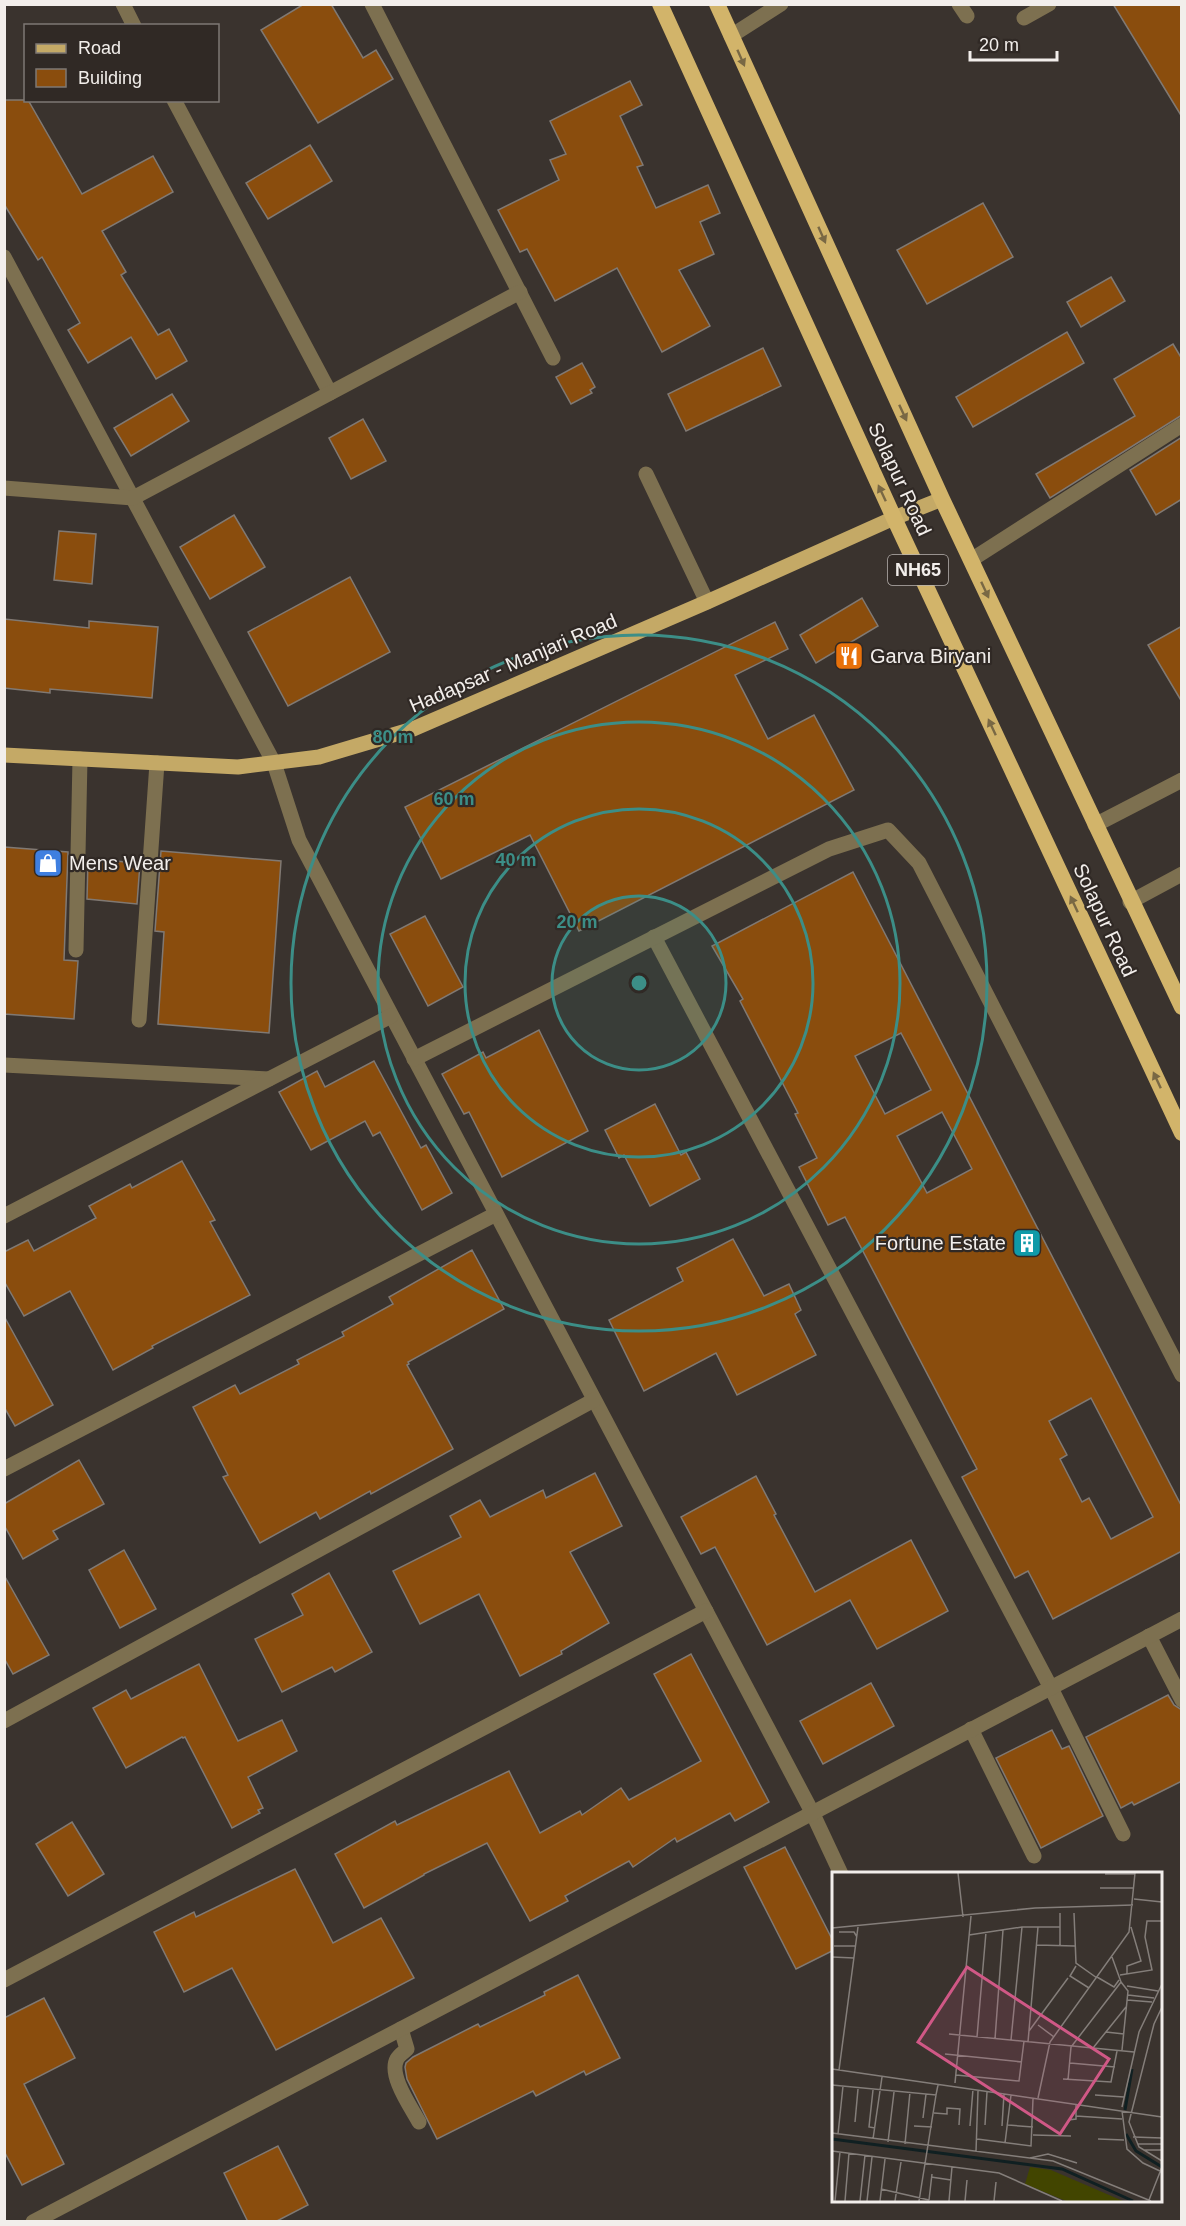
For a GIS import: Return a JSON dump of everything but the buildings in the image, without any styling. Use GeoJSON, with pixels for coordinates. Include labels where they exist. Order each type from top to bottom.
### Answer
{"type":"FeatureCollection","features":[{"type":"Feature","properties":{"kind":"highway","name":"Solapur Road"},"geometry":{"type":"LineString","coordinates":[[660,4],[894,518],[1182,1133]]}},
{"type":"Feature","properties":{"kind":"highway","name":"Solapur Road"},"geometry":{"type":"LineString","coordinates":[[717,4],[942,499],[1182,1007]]}},
{"type":"Feature","properties":{"kind":"main road","name":"Hadapsar - Manjari Road"},"geometry":{"type":"LineString","coordinates":[[4,755],[238,767],[319,757],[413,729],[942,499]]}},
{"type":"Feature","properties":{"kind":"street"},"geometry":{"type":"LineString","coordinates":[[123,4],[133,24]]}},
{"type":"Feature","properties":{"kind":"street"},"geometry":{"type":"LineString","coordinates":[[372,4],[553,358]]}},
{"type":"Feature","properties":{"kind":"street"},"geometry":{"type":"LineString","coordinates":[[731,36],[781,4]]}},
{"type":"Feature","properties":{"kind":"street"},"geometry":{"type":"LineString","coordinates":[[1024,18],[1049,4]]}},
{"type":"Feature","properties":{"kind":"street"},"geometry":{"type":"LineString","coordinates":[[175,102],[330,393]]}},
{"type":"Feature","properties":{"kind":"street"},"geometry":{"type":"LineString","coordinates":[[4,257],[274,763],[299,840],[812,1812],[841,1872]]}},
{"type":"Feature","properties":{"kind":"street"},"geometry":{"type":"LineString","coordinates":[[4,488],[133,498],[520,292]]}},
{"type":"Feature","properties":{"kind":"street"},"geometry":{"type":"LineString","coordinates":[[971,561],[1182,425]]}},
{"type":"Feature","properties":{"kind":"street"},"geometry":{"type":"LineString","coordinates":[[646,474],[707,602]]}},
{"type":"Feature","properties":{"kind":"street"},"geometry":{"type":"LineString","coordinates":[[76,950],[80,759]]}},
{"type":"Feature","properties":{"kind":"street"},"geometry":{"type":"LineString","coordinates":[[139,1020],[157,763]]}},
{"type":"Feature","properties":{"kind":"street"},"geometry":{"type":"LineString","coordinates":[[1095,825],[1182,780]]}},
{"type":"Feature","properties":{"kind":"street"},"geometry":{"type":"LineString","coordinates":[[414,1059],[829,849],[888,831],[919,863],[1182,1376]]}},
{"type":"Feature","properties":{"kind":"street"},"geometry":{"type":"LineString","coordinates":[[1131,902],[1182,874]]}},
{"type":"Feature","properties":{"kind":"street"},"geometry":{"type":"LineString","coordinates":[[654,937],[1051,1688],[1123,1834]]}},
{"type":"Feature","properties":{"kind":"street"},"geometry":{"type":"LineString","coordinates":[[4,1216],[391,1016]]}},
{"type":"Feature","properties":{"kind":"street"},"geometry":{"type":"LineString","coordinates":[[4,1065],[269,1079]]}},
{"type":"Feature","properties":{"kind":"street"},"geometry":{"type":"LineString","coordinates":[[4,1469],[496,1214]]}},
{"type":"Feature","properties":{"kind":"street"},"geometry":{"type":"LineString","coordinates":[[4,1721],[594,1400]]}},
{"type":"Feature","properties":{"kind":"street"},"geometry":{"type":"LineString","coordinates":[[4,1980],[706,1611]]}},
{"type":"Feature","properties":{"kind":"street"},"geometry":{"type":"LineString","coordinates":[[33,2222],[1182,1619]]}},
{"type":"Feature","properties":{"kind":"street"},"geometry":{"type":"LineString","coordinates":[[1149,1636],[1182,1700]]}},
{"type":"Feature","properties":{"kind":"street"},"geometry":{"type":"LineString","coordinates":[[971,1729],[1034,1856]]}},
{"type":"Feature","properties":{"kind":"street"},"geometry":{"type":"LineString","coordinates":[[401,2029],[407,2049],[397,2057],[394,2069],[419,2122]]}},
{"type":"Feature","properties":{"kind":"place","name":"Garva Biryani"},"geometry":{"type":"Point","coordinates":[849,656]}},
{"type":"Feature","properties":{"kind":"place","name":"Mens Wear"},"geometry":{"type":"Point","coordinates":[48,863]}},
{"type":"Feature","properties":{"kind":"place","name":"Fortune Estate"},"geometry":{"type":"Point","coordinates":[1027,1243]}}]}
